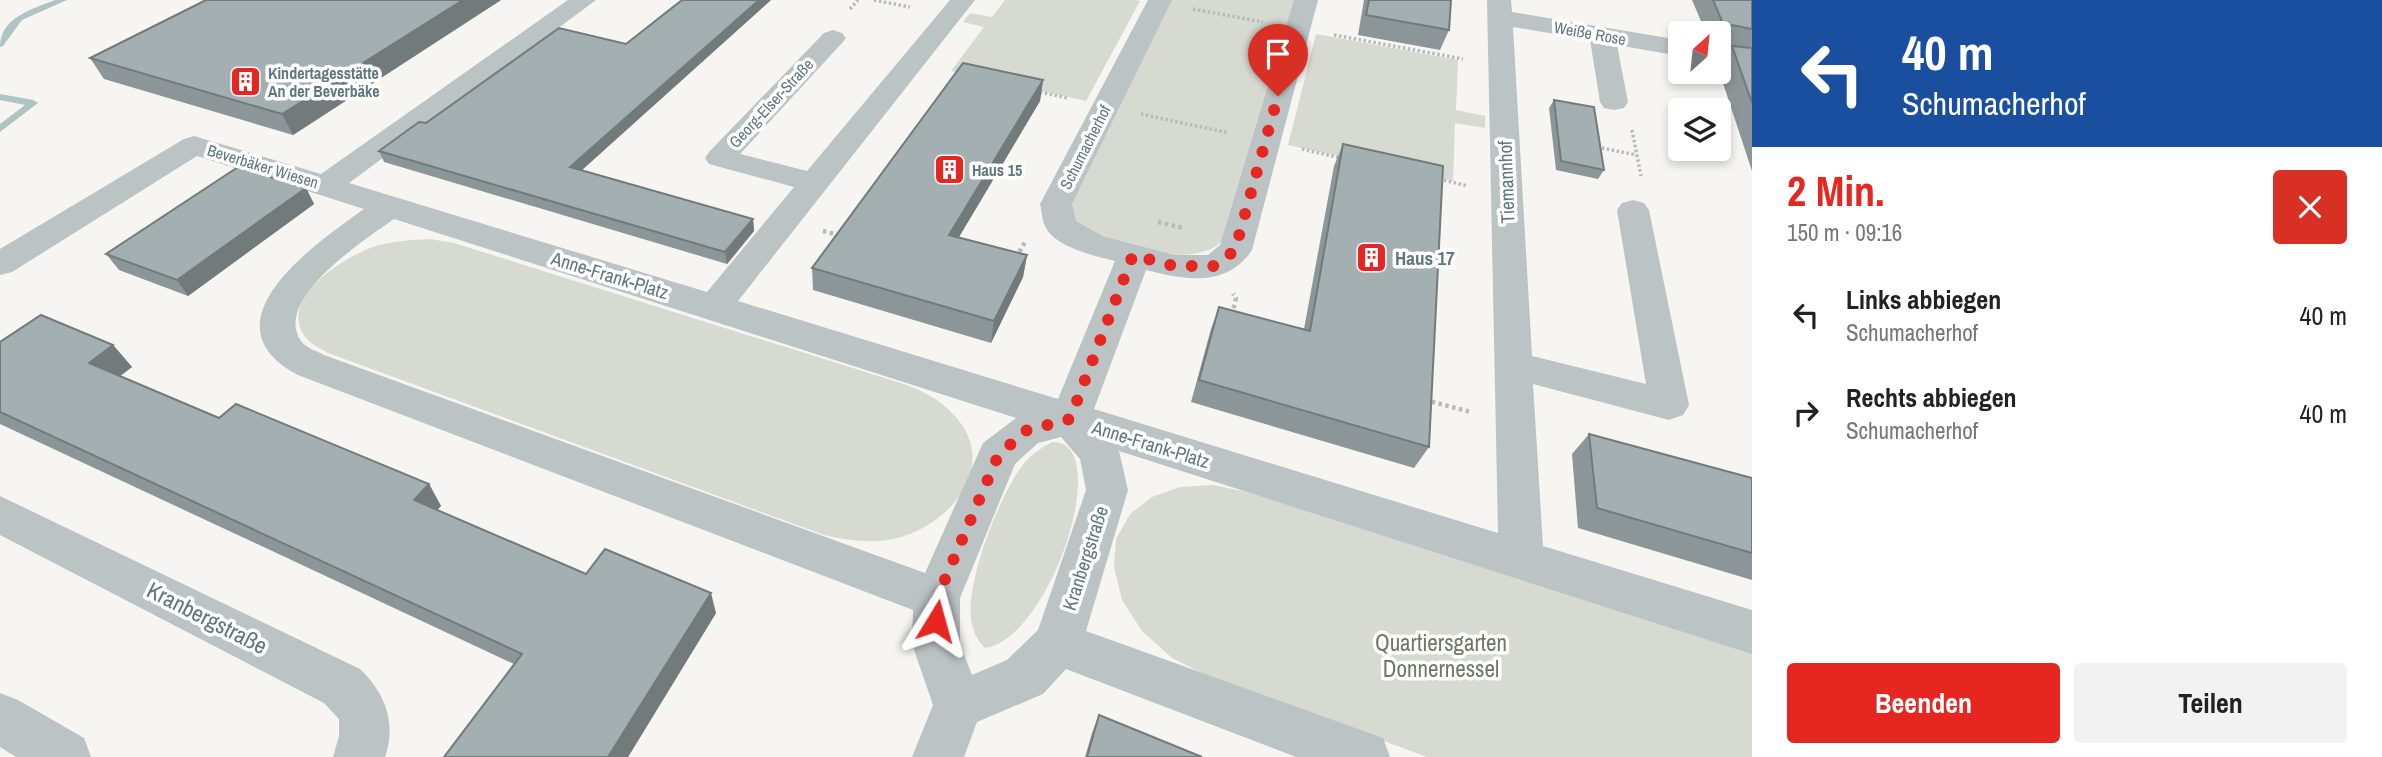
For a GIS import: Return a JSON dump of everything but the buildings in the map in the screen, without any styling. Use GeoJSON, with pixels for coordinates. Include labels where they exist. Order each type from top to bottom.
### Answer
{"type":"FeatureCollection","features":[{"type":"Feature","properties":{"kind":"street","name":"Beverbäker Wiesen"},"geometry":{"type":"LineString","coordinates":[[0,264],[194,145],[324,186],[584,0]]}},
{"type":"Feature","properties":{"kind":"street"},"geometry":{"type":"LineString","coordinates":[[714,307],[963,0]]}},
{"type":"Feature","properties":{"kind":"street"},"geometry":{"type":"LineString","coordinates":[[1061,226],[1090,244],[1174,266],[1216,266],[1235,250],[1306,0]]}},
{"type":"Feature","properties":{"kind":"street","name":"Schumacherhof"},"geometry":{"type":"LineString","coordinates":[[1061,226],[1056,204],[1159,1]]}},
{"type":"Feature","properties":{"kind":"street","name":"Weiße Rose"},"geometry":{"type":"LineString","coordinates":[[1499,8],[1602,35],[1668,46]]}},
{"type":"Feature","properties":{"kind":"street","name":"Tiemannhof"},"geometry":{"type":"LineString","coordinates":[[1499,8],[1521,560]]}},
{"type":"Feature","properties":{"kind":"street"},"geometry":{"type":"LineString","coordinates":[[1602,35],[1614,102]]}},
{"type":"Feature","properties":{"kind":"street","name":"Georg-Elser-Straße"},"geometry":{"type":"LineString","coordinates":[[815,183],[720,158],[833,38]]}},
{"type":"Feature","properties":{"kind":"street"},"geometry":{"type":"LineString","coordinates":[[1731,57],[1752,61]]}},
{"type":"Feature","properties":{"kind":"street","name":"Anne-Frank-Platz"},"geometry":{"type":"LineString","coordinates":[[324,186],[1752,632]]}},
{"type":"Feature","properties":{"kind":"street"},"geometry":{"type":"LineString","coordinates":[[390,206],[312,265],[291,286],[279,309],[277,332],[288,351],[311,365],[937,598]]}},
{"type":"Feature","properties":{"kind":"street"},"geometry":{"type":"LineString","coordinates":[[1513,365],[1668,405],[1633,210]]}},
{"type":"Feature","properties":{"kind":"street"},"geometry":{"type":"LineString","coordinates":[[938,757],[958,705],[936,645],[937,598],[998,456],[1025,431],[1070,419],[1133,255]]}},
{"type":"Feature","properties":{"kind":"street","name":"Kranbergstraße"},"geometry":{"type":"LineString","coordinates":[[958,705],[1025,677],[1058,643],[1107,490],[1100,454],[1070,419]]}},
{"type":"Feature","properties":{"kind":"street","name":"Kranbergstraße"},"geometry":{"type":"LineString","coordinates":[[0,514],[342,686],[358,700],[366,720],[365,744],[359,757]]}},
{"type":"Feature","properties":{"kind":"street"},"geometry":{"type":"LineString","coordinates":[[1058,643],[1364,757]]}},
{"type":"Feature","properties":{"kind":"street"},"geometry":{"type":"LineString","coordinates":[[0,718],[65,757]]}},
{"type":"Feature","properties":{"kind":"path"},"geometry":{"type":"LineString","coordinates":[[1159,1],[1502,66]]}},
{"type":"Feature","properties":{"kind":"path"},"geometry":{"type":"LineString","coordinates":[[1030,90],[1344,159]]}},
{"type":"Feature","properties":{"kind":"path"},"geometry":{"type":"LineString","coordinates":[[1614,102],[1629,111],[1646,204],[1633,210]]}},
{"type":"Feature","properties":{"kind":"path"},"geometry":{"type":"LineString","coordinates":[[1597,147],[1637,155]]}},
{"type":"Feature","properties":{"kind":"path"},"geometry":{"type":"LineString","coordinates":[[1433,178],[1507,194]]}},
{"type":"Feature","properties":{"kind":"path"},"geometry":{"type":"LineString","coordinates":[[1133,255],[1147,219],[1190,230]]}},
{"type":"Feature","properties":{"kind":"path"},"geometry":{"type":"LineString","coordinates":[[1011,268],[1024,242],[1061,226]]}},
{"type":"Feature","properties":{"kind":"path"},"geometry":{"type":"LineString","coordinates":[[1216,266],[1236,299],[1231,317]]}},
{"type":"Feature","properties":{"kind":"path"},"geometry":{"type":"LineString","coordinates":[[1418,398],[1516,425]]}},
{"type":"Feature","properties":{"kind":"green space"},"geometry":{"type":"Polygon","coordinates":[[[1005,0],[1140,1],[1086,101],[951,71],[984,27],[963,22],[970,13],[992,17],[1005,0]]]}},
{"type":"Feature","properties":{"kind":"green space"},"geometry":{"type":"Polygon","coordinates":[[[1170,0],[1295,0],[1225,237],[1214,247],[1197,253],[1178,255],[1134,249],[1096,236],[1077,222],[1071,207],[1072,199],[1170,0]]]}},
{"type":"Feature","properties":{"kind":"green space"},"geometry":{"type":"Polygon","coordinates":[[[1316,34],[1458,60],[1456,110],[1485,116],[1485,128],[1455,123],[1453,181],[1288,145],[1316,34]]]}},
{"type":"Feature","properties":{"kind":"green space"},"geometry":{"type":"Polygon","coordinates":[[[430,239],[454,243],[919,390],[947,408],[966,433],[972,453],[971,472],[963,491],[950,507],[933,521],[914,532],[893,539],[858,541],[824,535],[328,353],[309,341],[300,326],[299,311],[305,296],[331,270],[347,259],[376,246],[430,239]]]}},
{"type":"Feature","properties":{"kind":"green space"},"geometry":{"type":"Polygon","coordinates":[[[1052,442],[1070,450],[1078,472],[1076,503],[1067,540],[1052,578],[1033,611],[1010,636],[985,648],[974,631],[971,607],[973,587],[986,539],[1016,475],[1029,458],[1052,442]]]}},
{"type":"Feature","properties":{"kind":"green space","name":"Quartiersgarten Donnernessel"},"geometry":{"type":"Polygon","coordinates":[[[1213,485],[1247,492],[1752,650],[1752,757],[1427,757],[1210,677],[1172,658],[1142,631],[1122,600],[1114,567],[1116,539],[1130,514],[1152,497],[1180,487],[1213,485]]]}},
{"type":"Feature","properties":{"kind":"waterway"},"geometry":{"type":"LineString","coordinates":[[0,44],[19,18],[63,0]]}},
{"type":"Feature","properties":{"kind":"waterway"},"geometry":{"type":"LineString","coordinates":[[0,97],[33,103],[0,129]]}},
{"type":"Feature","properties":{"kind":"place","name":"Kindertagesstätte An der Beverbäke"},"geometry":{"type":"Point","coordinates":[245,82]}},
{"type":"Feature","properties":{"kind":"place","name":"Haus 15"},"geometry":{"type":"Point","coordinates":[949,170]}},
{"type":"Feature","properties":{"kind":"place","name":"Haus 17"},"geometry":{"type":"Point","coordinates":[1372,258]}},
{"type":"Feature","properties":{"kind":"route"},"geometry":{"type":"LineString","coordinates":[[936,621],[937,598],[998,456],[1025,431],[1070,419],[1133,255],[1174,266],[1216,266],[1235,250],[1278,96]]}}]}
